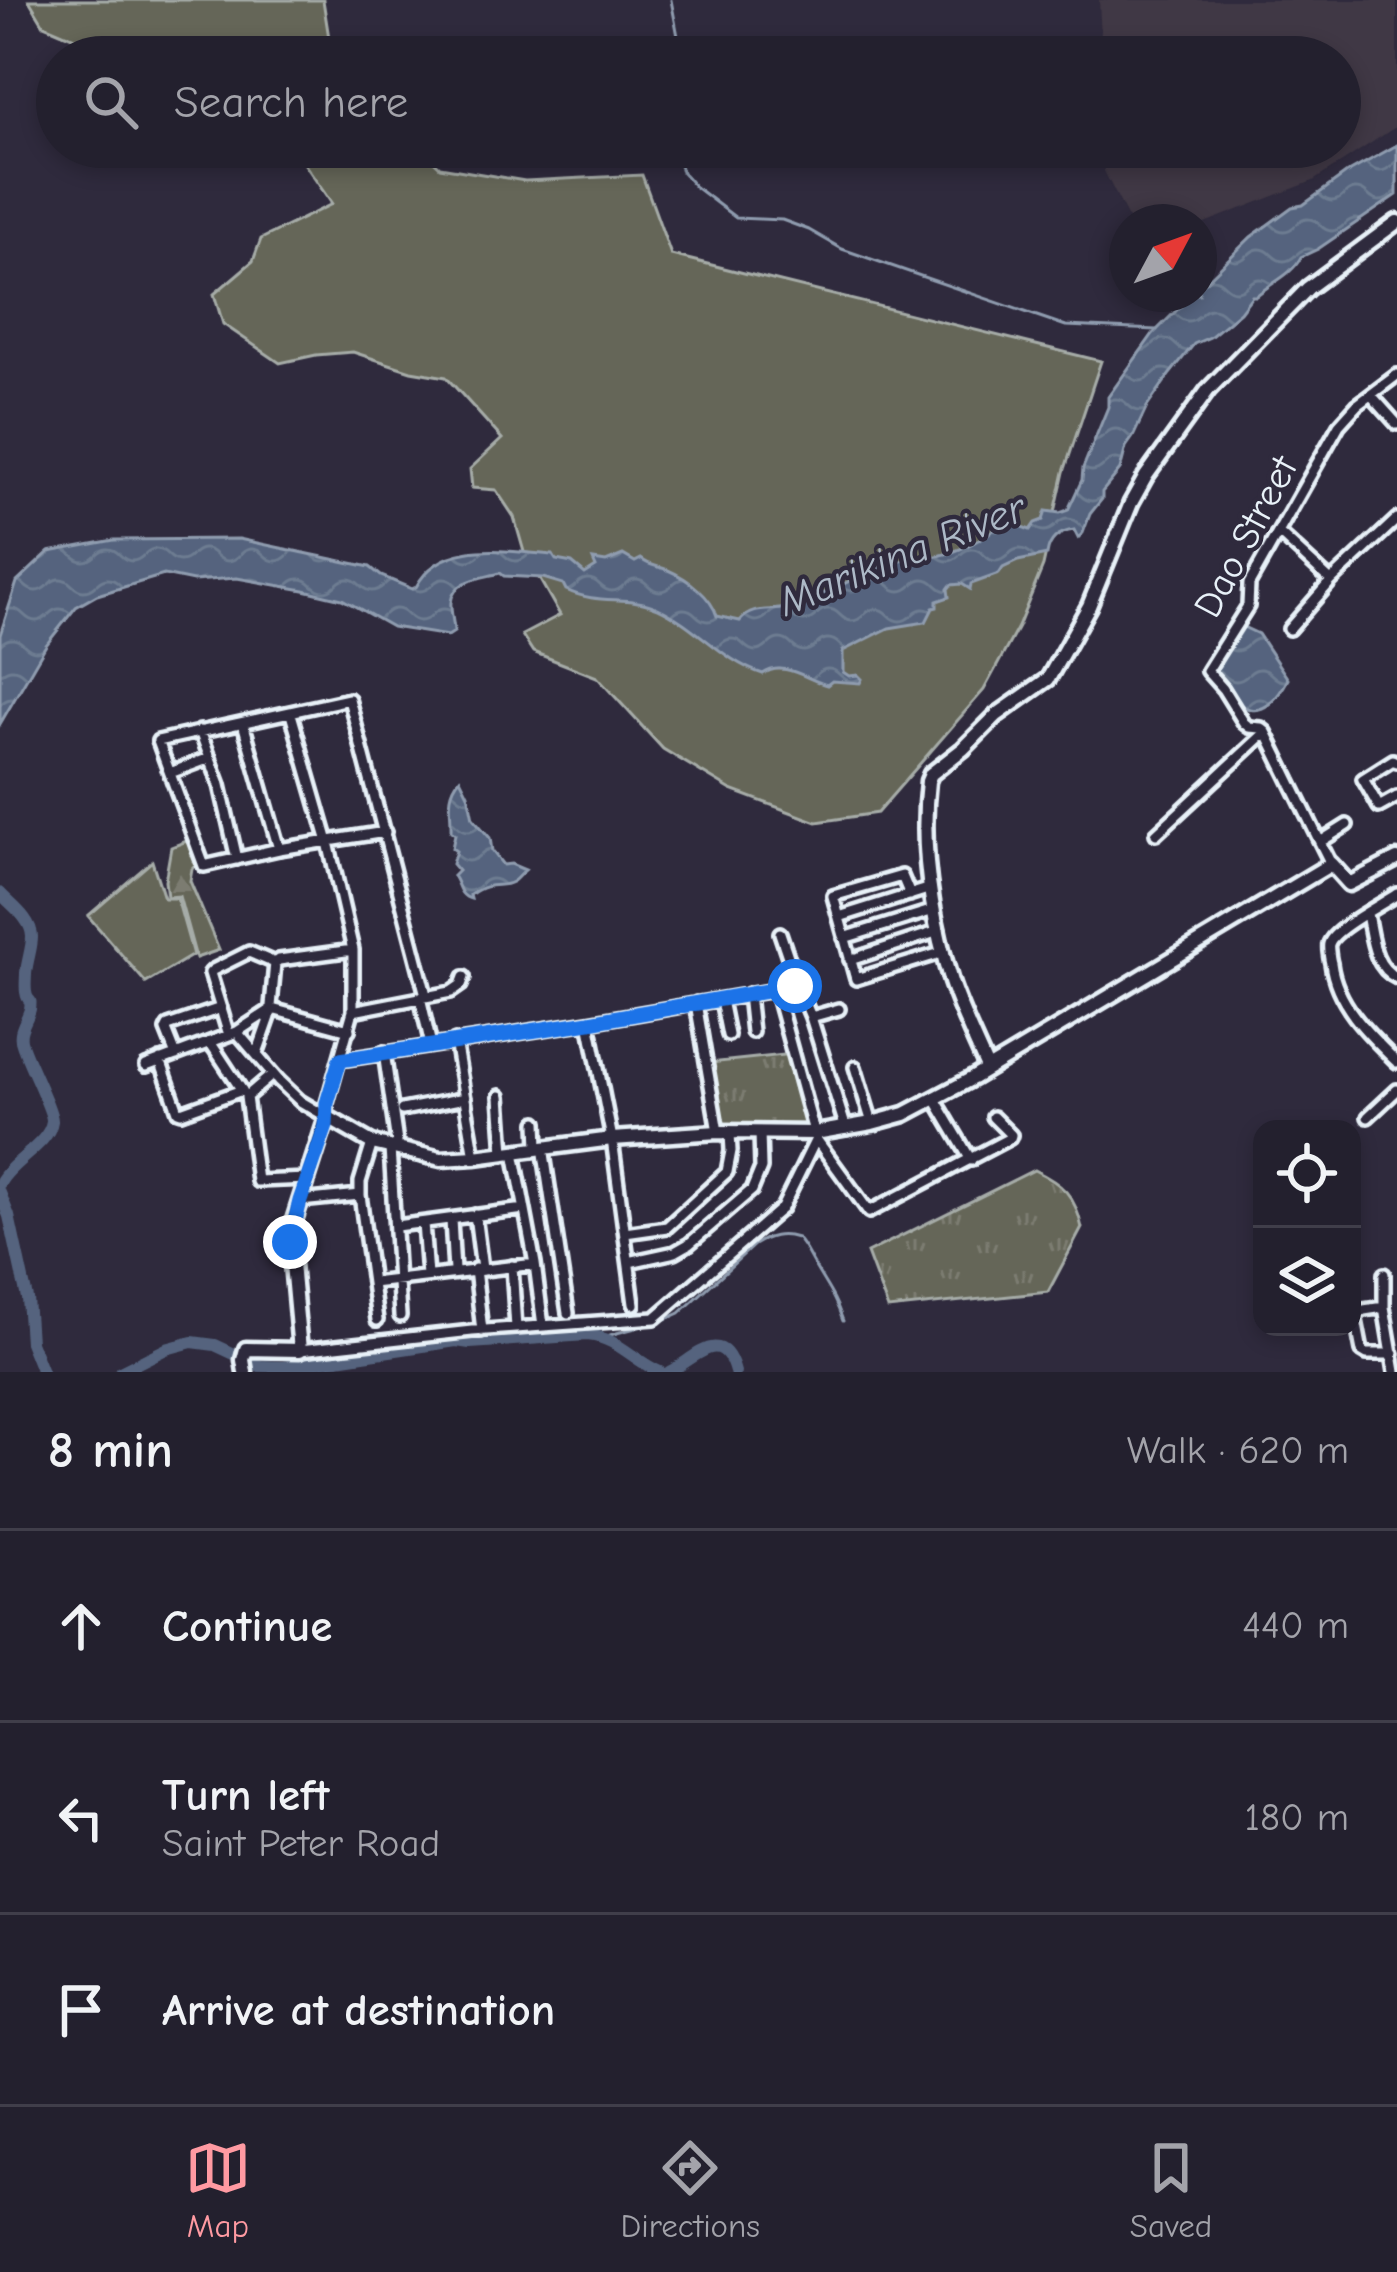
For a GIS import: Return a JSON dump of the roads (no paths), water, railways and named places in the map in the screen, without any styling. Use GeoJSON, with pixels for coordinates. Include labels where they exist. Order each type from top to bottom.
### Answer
{"type":"FeatureCollection","features":[{"type":"Feature","properties":{"kind":"street"},"geometry":{"type":"LineString","coordinates":[[987,1068],[963,1013],[934,910],[925,832],[931,774],[1005,709],[1048,679],[1089,606],[1131,503],[1208,390],[1308,288],[1397,222]]}},
{"type":"Feature","properties":{"kind":"street","name":"Dao Street"},"geometry":{"type":"LineString","coordinates":[[1263,730],[1244,722],[1207,671],[1248,606],[1250,584],[1339,425],[1397,375]]}},
{"type":"Feature","properties":{"kind":"street"},"geometry":{"type":"LineString","coordinates":[[1371,395],[1397,424]]}},
{"type":"Feature","properties":{"kind":"street"},"geometry":{"type":"LineString","coordinates":[[1289,629],[1331,581],[1397,519]]}},
{"type":"Feature","properties":{"kind":"street"},"geometry":{"type":"LineString","coordinates":[[1280,534],[1331,581]]}},
{"type":"Feature","properties":{"kind":"street"},"geometry":{"type":"LineString","coordinates":[[386,832],[204,866],[158,741],[350,699],[386,832],[431,1045]]}},
{"type":"Feature","properties":{"kind":"street"},"geometry":{"type":"LineString","coordinates":[[291,714],[353,950],[349,1030],[290,1242],[300,1350]]}},
{"type":"Feature","properties":{"kind":"street"},"geometry":{"type":"LineString","coordinates":[[243,723],[280,849]]}},
{"type":"Feature","properties":{"kind":"street"},"geometry":{"type":"LineString","coordinates":[[1156,834],[1263,730],[1331,864],[1349,884],[1397,859]]}},
{"type":"Feature","properties":{"kind":"street"},"geometry":{"type":"LineString","coordinates":[[200,731],[220,785],[237,859]]}},
{"type":"Feature","properties":{"kind":"street"},"geometry":{"type":"LineString","coordinates":[[170,773],[210,758]]}},
{"type":"Feature","properties":{"kind":"street"},"geometry":{"type":"LineString","coordinates":[[1397,763],[1393,760],[1363,779],[1378,807],[1397,797]]}},
{"type":"Feature","properties":{"kind":"street"},"geometry":{"type":"LineString","coordinates":[[1320,842],[1347,826]]}},
{"type":"Feature","properties":{"kind":"street"},"geometry":{"type":"LineString","coordinates":[[274,963],[249,952],[210,973],[233,1033],[300,1101],[372,1143],[441,1159],[612,1139],[724,1132],[815,1136],[905,1114],[935,1099],[1331,864]]}},
{"type":"Feature","properties":{"kind":"street"},"geometry":{"type":"LineString","coordinates":[[910,896],[902,876],[833,896],[856,979],[944,952]]}},
{"type":"Feature","properties":{"kind":"street"},"geometry":{"type":"LineString","coordinates":[[839,917],[932,888]]}},
{"type":"Feature","properties":{"kind":"street"},"geometry":{"type":"LineString","coordinates":[[1397,894],[1330,941],[1335,983],[1365,1031],[1397,1062]]}},
{"type":"Feature","properties":{"kind":"street"},"geometry":{"type":"LineString","coordinates":[[844,938],[934,910]]}},
{"type":"Feature","properties":{"kind":"street"},"geometry":{"type":"LineString","coordinates":[[1367,914],[1381,965],[1397,978]]}},
{"type":"Feature","properties":{"kind":"street"},"geometry":{"type":"LineString","coordinates":[[850,960],[939,931]]}},
{"type":"Feature","properties":{"kind":"street"},"geometry":{"type":"LineString","coordinates":[[780,933],[846,1129]]}},
{"type":"Feature","properties":{"kind":"street"},"geometry":{"type":"LineString","coordinates":[[274,963],[353,950]]}},
{"type":"Feature","properties":{"kind":"street"},"geometry":{"type":"LineString","coordinates":[[257,1054],[272,1009],[274,963]]}},
{"type":"Feature","properties":{"kind":"street"},"geometry":{"type":"LineString","coordinates":[[353,1011],[457,990],[464,977]]}},
{"type":"Feature","properties":{"kind":"street"},"geometry":{"type":"LineString","coordinates":[[340,1060],[798,986]]}},
{"type":"Feature","properties":{"kind":"street"},"geometry":{"type":"LineString","coordinates":[[775,989],[815,1136],[869,1212],[1011,1137],[993,1118]]}},
{"type":"Feature","properties":{"kind":"street"},"geometry":{"type":"LineString","coordinates":[[748,994],[752,1031]]}},
{"type":"Feature","properties":{"kind":"street"},"geometry":{"type":"LineString","coordinates":[[722,1000],[728,1035]]}},
{"type":"Feature","properties":{"kind":"street"},"geometry":{"type":"LineString","coordinates":[[626,1233],[667,1227],[729,1167],[696,1003]]}},
{"type":"Feature","properties":{"kind":"street"},"geometry":{"type":"LineString","coordinates":[[176,1054],[167,1026],[221,1009]]}},
{"type":"Feature","properties":{"kind":"street"},"geometry":{"type":"LineString","coordinates":[[146,1066],[233,1033],[272,1009],[349,1030]]}},
{"type":"Feature","properties":{"kind":"street"},"geometry":{"type":"LineString","coordinates":[[811,1017],[839,1009]]}},
{"type":"Feature","properties":{"kind":"street"},"geometry":{"type":"LineString","coordinates":[[590,1022],[612,1139],[634,1304]]}},
{"type":"Feature","properties":{"kind":"street"},"geometry":{"type":"LineString","coordinates":[[455,1041],[475,1157]]}},
{"type":"Feature","properties":{"kind":"street"},"geometry":{"type":"LineString","coordinates":[[210,1042],[244,1093],[256,1181],[308,1179]]}},
{"type":"Feature","properties":{"kind":"street"},"geometry":{"type":"LineString","coordinates":[[383,1052],[394,1149],[400,1316]]}},
{"type":"Feature","properties":{"kind":"street"},"geometry":{"type":"LineString","coordinates":[[160,1060],[181,1112],[244,1093],[273,1074]]}},
{"type":"Feature","properties":{"kind":"street"},"geometry":{"type":"LineString","coordinates":[[855,1067],[872,1123]]}},
{"type":"Feature","properties":{"kind":"street"},"geometry":{"type":"LineString","coordinates":[[1368,1118],[1397,1090]]}},
{"type":"Feature","properties":{"kind":"street"},"geometry":{"type":"LineString","coordinates":[[500,1096],[543,1326]]}},
{"type":"Feature","properties":{"kind":"street"},"geometry":{"type":"LineString","coordinates":[[402,1109],[466,1098]]}},
{"type":"Feature","properties":{"kind":"street"},"geometry":{"type":"LineString","coordinates":[[935,1099],[971,1160]]}},
{"type":"Feature","properties":{"kind":"street"},"geometry":{"type":"LineString","coordinates":[[537,1122],[568,1313]]}},
{"type":"Feature","properties":{"kind":"street"},"geometry":{"type":"LineString","coordinates":[[629,1262],[689,1244],[752,1190],[761,1168],[760,1132]]}},
{"type":"Feature","properties":{"kind":"street"},"geometry":{"type":"LineString","coordinates":[[244,1369],[246,1349],[300,1350],[655,1318],[782,1208],[815,1136]]}},
{"type":"Feature","properties":{"kind":"street"},"geometry":{"type":"LineString","coordinates":[[372,1143],[360,1195],[377,1320]]}},
{"type":"Feature","properties":{"kind":"street"},"geometry":{"type":"LineString","coordinates":[[702,1192],[721,1215]]}},
{"type":"Feature","properties":{"kind":"street"},"geometry":{"type":"LineString","coordinates":[[300,1201],[360,1195]]}},
{"type":"Feature","properties":{"kind":"street"},"geometry":{"type":"LineString","coordinates":[[396,1226],[524,1209]]}},
{"type":"Feature","properties":{"kind":"street"},"geometry":{"type":"LineString","coordinates":[[475,1215],[482,1331]]}},
{"type":"Feature","properties":{"kind":"street"},"geometry":{"type":"LineString","coordinates":[[451,1220],[454,1271]]}},
{"type":"Feature","properties":{"kind":"street"},"geometry":{"type":"LineString","coordinates":[[423,1223],[427,1276]]}},
{"type":"Feature","properties":{"kind":"street"},"geometry":{"type":"LineString","coordinates":[[372,1282],[535,1264]]}},
{"type":"Feature","properties":{"kind":"street"},"geometry":{"type":"LineString","coordinates":[[512,1266],[516,1328]]}},
{"type":"Feature","properties":{"kind":"street"},"geometry":{"type":"LineString","coordinates":[[1384,1274],[1391,1290],[1384,1307],[1395,1372]]}},
{"type":"Feature","properties":{"kind":"street"},"geometry":{"type":"LineString","coordinates":[[1384,1307],[1355,1315],[1362,1352],[1394,1354]]}},
{"type":"Feature","properties":{"kind":"water"},"geometry":{"type":"Polygon","coordinates":[[[1397,145],[1397,195],[1301,257],[1210,337],[1194,344],[1147,407],[1120,470],[1102,492],[1083,533],[1078,538],[1074,530],[1059,535],[1047,555],[1018,561],[971,584],[970,589],[951,585],[949,597],[937,601],[926,622],[889,628],[843,651],[843,672],[858,675],[860,683],[832,681],[827,685],[778,669],[763,674],[735,661],[658,608],[578,595],[543,578],[500,573],[463,584],[453,594],[454,632],[448,636],[392,627],[342,599],[304,590],[237,578],[193,581],[164,575],[97,595],[76,607],[46,645],[0,724],[0,635],[17,582],[49,552],[114,540],[239,539],[370,567],[412,589],[442,560],[477,551],[553,555],[585,574],[596,567],[593,560],[606,562],[623,555],[676,574],[704,595],[717,616],[740,621],[757,611],[803,603],[892,563],[952,552],[1006,521],[1030,530],[1046,511],[1068,510],[1108,397],[1153,334],[1175,312],[1217,312],[1217,270],[1292,207],[1303,205],[1397,145]]]}},
{"type":"Feature","properties":{"kind":"water"},"geometry":{"type":"Polygon","coordinates":[[[1239,625],[1258,634],[1288,679],[1260,709],[1241,705],[1215,672],[1239,625]]]}},
{"type":"Feature","properties":{"kind":"water"},"geometry":{"type":"Polygon","coordinates":[[[460,778],[473,818],[490,838],[492,851],[503,865],[525,870],[508,884],[477,890],[471,899],[453,876],[458,871],[452,864],[456,851],[450,804],[460,778]]]}},
{"type":"Feature","properties":{"kind":"waterway"},"geometry":{"type":"LineString","coordinates":[[671,0],[678,36]]}},
{"type":"Feature","properties":{"kind":"waterway"},"geometry":{"type":"LineString","coordinates":[[681,168],[694,186],[736,218],[782,220],[842,249],[1066,326],[1157,330]]}},
{"type":"Feature","properties":{"kind":"waterway"},"geometry":{"type":"LineString","coordinates":[[0,893],[31,930],[26,985],[30,1005],[21,1039],[52,1121],[44,1138],[0,1183]]}},
{"type":"Feature","properties":{"kind":"waterway"},"geometry":{"type":"LineString","coordinates":[[0,1193],[27,1298],[30,1342],[42,1372]]}},
{"type":"Feature","properties":{"kind":"waterway"},"geometry":{"type":"LineString","coordinates":[[604,1337],[680,1313],[754,1245],[780,1236],[800,1241],[843,1321]]}},
{"type":"Feature","properties":{"kind":"waterway"},"geometry":{"type":"LineString","coordinates":[[120,1372],[192,1342],[215,1345],[260,1366],[284,1367],[456,1341],[587,1335],[607,1340],[660,1372]]}},
{"type":"Feature","properties":{"kind":"waterway"},"geometry":{"type":"LineString","coordinates":[[669,1372],[715,1347],[723,1350],[735,1372]]}},
{"type":"Feature","properties":{"kind":"water label","name":"Marikina River"},"geometry":{"type":"Point","coordinates":[902,555]}}]}
